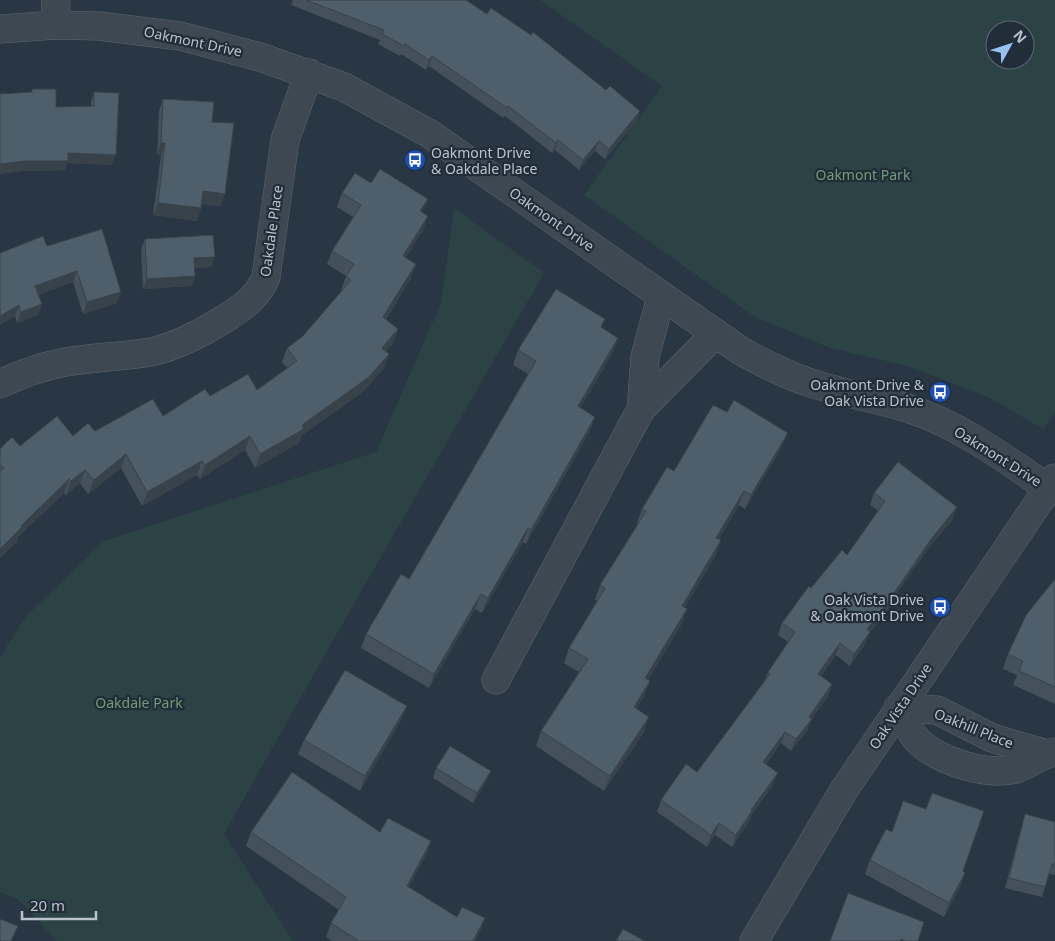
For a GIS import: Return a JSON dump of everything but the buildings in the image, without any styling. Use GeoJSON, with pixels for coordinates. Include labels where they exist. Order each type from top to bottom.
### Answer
{"type":"FeatureCollection","features":[{"type":"Feature","properties":{"kind":"street","name":"Oakmont Drive"},"geometry":{"type":"LineString","coordinates":[[0,30],[56,12],[228,47],[309,73],[344,87],[430,134],[741,351],[788,375],[815,385],[910,409],[940,421],[1052,483]]}},
{"type":"Feature","properties":{"kind":"street","name":"Oakdale Place"},"geometry":{"type":"LineString","coordinates":[[0,384],[40,368],[61,363],[146,352],[176,344],[242,308],[254,297],[266,277],[285,140],[309,73]]}},
{"type":"Feature","properties":{"kind":"street"},"geometry":{"type":"LineString","coordinates":[[642,408],[645,357],[661,297]]}},
{"type":"Feature","properties":{"kind":"street"},"geometry":{"type":"LineString","coordinates":[[496,680],[642,408],[715,334]]}},
{"type":"Feature","properties":{"kind":"street","name":"Oak Vista Drive"},"geometry":{"type":"LineString","coordinates":[[754,941],[818,831],[898,708],[1052,483]]}},
{"type":"Feature","properties":{"kind":"street","name":"Oakhill Place"},"geometry":{"type":"LineString","coordinates":[[898,708],[917,740],[928,748],[967,766],[983,770],[1017,768],[1051,753]]}},
{"type":"Feature","properties":{"kind":"street","name":"Oakhill Place"},"geometry":{"type":"LineString","coordinates":[[898,708],[937,710],[992,738],[1051,753]]}},
{"type":"Feature","properties":{"kind":"green space","name":"Oakmont Park"},"geometry":{"type":"Polygon","coordinates":[[[540,0],[1055,0],[1055,412],[1043,429],[988,397],[907,366],[830,348],[757,318],[584,195],[662,86],[540,0]]]}},
{"type":"Feature","properties":{"kind":"green space","name":"Oakdale Park"},"geometry":{"type":"Polygon","coordinates":[[[454,208],[544,273],[224,834],[293,941],[57,941],[19,900],[0,892],[0,657],[26,616],[104,541],[376,452],[441,303],[454,208]]]}},
{"type":"Feature","properties":{"kind":"place","name":"Oakmont Drive & Oakdale Place"},"geometry":{"type":"Point","coordinates":[415,160]}},
{"type":"Feature","properties":{"kind":"place","name":"Oakmont Drive & Oak Vista Drive"},"geometry":{"type":"Point","coordinates":[940,392]}},
{"type":"Feature","properties":{"kind":"place","name":"Oak Vista Drive & Oakmont Drive"},"geometry":{"type":"Point","coordinates":[940,607]}}]}
